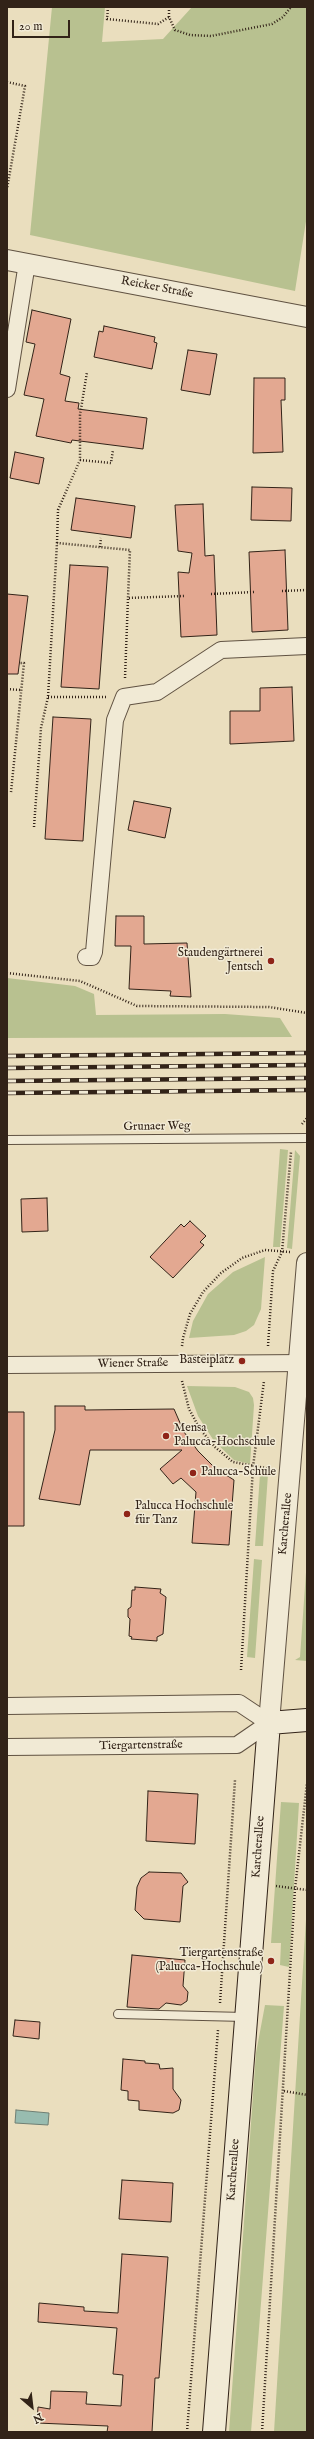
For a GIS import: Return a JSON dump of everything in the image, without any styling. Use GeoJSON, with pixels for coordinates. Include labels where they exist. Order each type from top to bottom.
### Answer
{"type":"FeatureCollection","features":[{"type":"Feature","properties":{"kind":"main road","name":"Tiergartenstraße"},"geometry":{"type":"LineString","coordinates":[[269,1723],[307,1720]]}},
{"type":"Feature","properties":{"kind":"main road","name":"Karcherallee"},"geometry":{"type":"LineString","coordinates":[[214,2432],[269,1723]]}},
{"type":"Feature","properties":{"kind":"street","name":"Reicker Straße"},"geometry":{"type":"LineString","coordinates":[[7,260],[307,317]]}},
{"type":"Feature","properties":{"kind":"street"},"geometry":{"type":"LineString","coordinates":[[7,389],[27,263]]}},
{"type":"Feature","properties":{"kind":"street"},"geometry":{"type":"LineString","coordinates":[[86,957],[92,956],[94,952],[116,720],[124,697],[157,692],[221,650],[307,646]]}},
{"type":"Feature","properties":{"kind":"street","name":"Karcherallee"},"geometry":{"type":"LineString","coordinates":[[269,1723],[303,1363],[307,1263]]}},
{"type":"Feature","properties":{"kind":"street","name":"Wiener Straße"},"geometry":{"type":"LineString","coordinates":[[7,1365],[303,1363]]}},
{"type":"Feature","properties":{"kind":"street"},"geometry":{"type":"LineString","coordinates":[[7,1706],[239,1703],[269,1723]]}},
{"type":"Feature","properties":{"kind":"street","name":"Tiergartenstraße"},"geometry":{"type":"LineString","coordinates":[[7,1747],[237,1745],[269,1723]]}},
{"type":"Feature","properties":{"kind":"lane","name":"Grunaer Weg"},"geometry":{"type":"LineString","coordinates":[[7,1140],[307,1138]]}},
{"type":"Feature","properties":{"kind":"lane"},"geometry":{"type":"LineString","coordinates":[[118,2014],[246,2017]]}},
{"type":"Feature","properties":{"kind":"path"},"geometry":{"type":"LineString","coordinates":[[108,7],[107,19],[158,24],[169,17]]}},
{"type":"Feature","properties":{"kind":"path"},"geometry":{"type":"LineString","coordinates":[[169,7],[169,17],[175,30],[190,36],[211,36],[272,24],[283,17],[291,7]]}},
{"type":"Feature","properties":{"kind":"path"},"geometry":{"type":"LineString","coordinates":[[7,82],[25,86],[7,189]]}},
{"type":"Feature","properties":{"kind":"path"},"geometry":{"type":"LineString","coordinates":[[34,827],[41,728],[48,697],[58,510],[80,460],[80,415],[87,372]]}},
{"type":"Feature","properties":{"kind":"path"},"geometry":{"type":"LineString","coordinates":[[80,460],[111,463],[113,450]]}},
{"type":"Feature","properties":{"kind":"path"},"geometry":{"type":"LineString","coordinates":[[100,547],[101,538]]}},
{"type":"Feature","properties":{"kind":"path"},"geometry":{"type":"LineString","coordinates":[[48,697],[124,697],[130,550],[57,543]]}},
{"type":"Feature","properties":{"kind":"path"},"geometry":{"type":"LineString","coordinates":[[282,591],[307,590]]}},
{"type":"Feature","properties":{"kind":"path"},"geometry":{"type":"LineString","coordinates":[[211,594],[255,592]]}},
{"type":"Feature","properties":{"kind":"path"},"geometry":{"type":"LineString","coordinates":[[128,598],[184,596]]}},
{"type":"Feature","properties":{"kind":"path"},"geometry":{"type":"LineString","coordinates":[[11,792],[24,663],[19,663]]}},
{"type":"Feature","properties":{"kind":"path"},"geometry":{"type":"LineString","coordinates":[[7,689],[21,690]]}},
{"type":"Feature","properties":{"kind":"path"},"geometry":{"type":"LineString","coordinates":[[13,727],[18,728]]}},
{"type":"Feature","properties":{"kind":"path"},"geometry":{"type":"LineString","coordinates":[[9,762],[14,762]]}},
{"type":"Feature","properties":{"kind":"path"},"geometry":{"type":"LineString","coordinates":[[7,973],[80,981],[137,1006],[269,1007],[307,1014]]}},
{"type":"Feature","properties":{"kind":"path"},"geometry":{"type":"LineString","coordinates":[[269,1333],[273,1271],[282,1252],[292,1137]]}},
{"type":"Feature","properties":{"kind":"path"},"geometry":{"type":"LineString","coordinates":[[241,1670],[253,1467],[263,1395]]}},
{"type":"Feature","properties":{"kind":"path"},"geometry":{"type":"LineString","coordinates":[[187,2432],[219,2016],[235,1780]]}},
{"type":"Feature","properties":{"kind":"path"},"geometry":{"type":"LineString","coordinates":[[262,2432],[296,1888],[307,1783]]}},
{"type":"Feature","properties":{"kind":"path"},"geometry":{"type":"LineString","coordinates":[[296,1888],[307,1890]]}},
{"type":"Feature","properties":{"kind":"path"},"geometry":{"type":"LineString","coordinates":[[284,2091],[307,2095]]}},
{"type":"Feature","properties":{"kind":"green space"},"geometry":{"type":"Polygon","coordinates":[[[52,7],[105,7],[102,42],[163,39],[192,7],[307,7],[307,215],[295,291],[30,235],[52,7]]]}},
{"type":"Feature","properties":{"kind":"green space"},"geometry":{"type":"Polygon","coordinates":[[[7,978],[75,986],[94,994],[96,1015],[225,1014],[280,1018],[292,1037],[7,1038],[7,978]]]}},
{"type":"Feature","properties":{"kind":"green space"},"geometry":{"type":"Polygon","coordinates":[[[280,1149],[288,1150],[280,1247],[273,1247],[280,1149]]]}},
{"type":"Feature","properties":{"kind":"green space"},"geometry":{"type":"Polygon","coordinates":[[[295,1150],[300,1156],[292,1249],[287,1248],[295,1150]]]}},
{"type":"Feature","properties":{"kind":"green space"},"geometry":{"type":"Polygon","coordinates":[[[265,1257],[261,1309],[254,1325],[246,1331],[234,1335],[189,1338],[193,1321],[208,1294],[233,1272],[265,1257]]]}},
{"type":"Feature","properties":{"kind":"green space"},"geometry":{"type":"Polygon","coordinates":[[[187,1386],[235,1387],[249,1392],[253,1398],[254,1405],[250,1464],[234,1460],[214,1441],[198,1416],[187,1386]]]}},
{"type":"Feature","properties":{"kind":"green space"},"geometry":{"type":"Polygon","coordinates":[[[260,1474],[268,1474],[263,1546],[255,1546],[260,1474]]]}},
{"type":"Feature","properties":{"kind":"green space"},"geometry":{"type":"Polygon","coordinates":[[[307,1558],[307,1661],[295,1660],[300,1657],[307,1558]]]}},
{"type":"Feature","properties":{"kind":"green space"},"geometry":{"type":"Polygon","coordinates":[[[254,1559],[262,1560],[255,1658],[247,1657],[254,1559]]]}},
{"type":"Feature","properties":{"kind":"green space"},"geometry":{"type":"Polygon","coordinates":[[[281,1802],[299,1803],[289,1967],[280,1965],[281,1943],[271,1943],[281,1802]]]}},
{"type":"Feature","properties":{"kind":"green space"},"geometry":{"type":"Polygon","coordinates":[[[307,1903],[307,2432],[274,2432],[307,1903]]]}},
{"type":"Feature","properties":{"kind":"green space"},"geometry":{"type":"Polygon","coordinates":[[[265,2005],[284,2006],[251,2432],[229,2432],[256,2053],[265,2005]]]}},
{"type":"Feature","properties":{"kind":"water"},"geometry":{"type":"Polygon","coordinates":[[[16,2110],[49,2113],[48,2125],[15,2123],[16,2110]]]}},
{"type":"Feature","properties":{"kind":"building"},"geometry":{"type":"Polygon","coordinates":[[[32,310],[71,319],[60,374],[70,377],[65,401],[79,403],[78,409],[147,418],[143,449],[72,440],[71,443],[36,436],[44,399],[24,395],[35,344],[26,342],[32,310]]]}},
{"type":"Feature","properties":{"kind":"building"},"geometry":{"type":"Polygon","coordinates":[[[104,326],[155,337],[154,342],[157,343],[152,369],[94,357],[99,331],[103,332],[104,326]]]}},
{"type":"Feature","properties":{"kind":"building"},"geometry":{"type":"Polygon","coordinates":[[[188,350],[217,354],[210,395],[181,390],[188,350]]]}},
{"type":"Feature","properties":{"kind":"building"},"geometry":{"type":"Polygon","coordinates":[[[254,378],[285,378],[285,400],[281,400],[283,452],[253,453],[254,378]]]}},
{"type":"Feature","properties":{"kind":"building"},"geometry":{"type":"Polygon","coordinates":[[[15,452],[44,458],[39,484],[10,478],[15,452]]]}},
{"type":"Feature","properties":{"kind":"building"},"geometry":{"type":"Polygon","coordinates":[[[252,487],[292,488],[291,521],[251,520],[252,487]]]}},
{"type":"Feature","properties":{"kind":"building"},"geometry":{"type":"Polygon","coordinates":[[[76,498],[135,506],[131,538],[71,530],[76,498]]]}},
{"type":"Feature","properties":{"kind":"building"},"geometry":{"type":"Polygon","coordinates":[[[203,504],[205,556],[214,555],[217,635],[181,637],[178,572],[189,573],[192,553],[178,551],[175,505],[203,504]]]}},
{"type":"Feature","properties":{"kind":"building"},"geometry":{"type":"Polygon","coordinates":[[[285,550],[288,630],[252,632],[249,552],[285,550]]]}},
{"type":"Feature","properties":{"kind":"building"},"geometry":{"type":"Polygon","coordinates":[[[70,565],[108,567],[99,689],[61,687],[70,565]]]}},
{"type":"Feature","properties":{"kind":"building"},"geometry":{"type":"Polygon","coordinates":[[[7,594],[28,596],[18,674],[7,674],[7,594]]]}},
{"type":"Feature","properties":{"kind":"building"},"geometry":{"type":"Polygon","coordinates":[[[292,687],[294,741],[230,744],[230,711],[260,711],[260,688],[292,687]]]}},
{"type":"Feature","properties":{"kind":"building"},"geometry":{"type":"Polygon","coordinates":[[[53,717],[91,719],[83,841],[45,839],[53,717]]]}},
{"type":"Feature","properties":{"kind":"building"},"geometry":{"type":"Polygon","coordinates":[[[134,801],[171,808],[165,838],[128,830],[134,801]]]}},
{"type":"Feature","properties":{"kind":"building"},"geometry":{"type":"Polygon","coordinates":[[[116,916],[144,916],[144,944],[187,943],[191,997],[170,996],[171,991],[129,989],[131,946],[115,946],[116,916]]]}},
{"type":"Feature","properties":{"kind":"building"},"geometry":{"type":"Polygon","coordinates":[[[47,1198],[48,1231],[22,1232],[21,1199],[47,1198]]]}},
{"type":"Feature","properties":{"kind":"building"},"geometry":{"type":"Polygon","coordinates":[[[190,1221],[206,1236],[200,1242],[204,1245],[173,1278],[150,1257],[181,1224],[184,1227],[190,1221]]]}},
{"type":"Feature","properties":{"kind":"building","name":"Palucca-Schule"},"geometry":{"type":"Polygon","coordinates":[[[55,1406],[85,1406],[85,1410],[174,1409],[184,1432],[198,1451],[215,1468],[234,1480],[229,1545],[192,1543],[196,1492],[181,1478],[173,1484],[160,1469],[182,1450],[90,1450],[80,1505],[39,1499],[55,1430],[55,1406]]]}},
{"type":"Feature","properties":{"kind":"building"},"geometry":{"type":"Polygon","coordinates":[[[7,1412],[24,1412],[24,1526],[7,1526],[7,1412]]]}},
{"type":"Feature","properties":{"kind":"building"},"geometry":{"type":"Polygon","coordinates":[[[135,1587],[161,1589],[160,1593],[166,1597],[163,1634],[157,1637],[157,1641],[131,1639],[132,1637],[129,1636],[130,1619],[128,1617],[128,1609],[131,1607],[132,1590],[135,1590],[135,1587]]]}},
{"type":"Feature","properties":{"kind":"building"},"geometry":{"type":"Polygon","coordinates":[[[148,1791],[198,1794],[195,1844],[146,1841],[148,1791]]]}},
{"type":"Feature","properties":{"kind":"building"},"geometry":{"type":"Polygon","coordinates":[[[149,1872],[181,1873],[188,1882],[183,1886],[180,1922],[144,1919],[135,1910],[137,1887],[141,1878],[149,1872]]]}},
{"type":"Feature","properties":{"kind":"building"},"geometry":{"type":"Polygon","coordinates":[[[132,1955],[185,1960],[183,1986],[188,1992],[187,2001],[181,2005],[166,2003],[159,2009],[127,2007],[132,1955]]]}},
{"type":"Feature","properties":{"kind":"building"},"geometry":{"type":"Polygon","coordinates":[[[15,2020],[40,2022],[39,2039],[13,2036],[15,2020]]]}},
{"type":"Feature","properties":{"kind":"building"},"geometry":{"type":"Polygon","coordinates":[[[123,2059],[159,2064],[160,2069],[173,2068],[173,2089],[181,2100],[179,2110],[173,2113],[139,2110],[139,2101],[128,2100],[128,2091],[121,2090],[123,2059]]]}},
{"type":"Feature","properties":{"kind":"building"},"geometry":{"type":"Polygon","coordinates":[[[122,2180],[173,2183],[171,2222],[119,2219],[122,2180]]]}},
{"type":"Feature","properties":{"kind":"building"},"geometry":{"type":"Polygon","coordinates":[[[122,2254],[168,2257],[159,2378],[155,2378],[152,2432],[107,2432],[108,2426],[37,2423],[38,2407],[50,2409],[51,2391],[87,2392],[86,2404],[121,2406],[123,2375],[113,2374],[117,2328],[38,2322],[39,2303],[84,2307],[84,2311],[118,2313],[122,2254]]]}},
{"type":"Feature","properties":{"kind":"railway"},"geometry":{"type":"LineString","coordinates":[[7,1056],[307,1053]]}},
{"type":"Feature","properties":{"kind":"railway"},"geometry":{"type":"LineString","coordinates":[[7,1068],[307,1065]]}},
{"type":"Feature","properties":{"kind":"railway"},"geometry":{"type":"LineString","coordinates":[[7,1081],[307,1078]]}},
{"type":"Feature","properties":{"kind":"railway"},"geometry":{"type":"LineString","coordinates":[[7,1093],[307,1090]]}},
{"type":"Feature","properties":{"kind":"place","name":"Staudengärtnerei Jentsch"},"geometry":{"type":"Point","coordinates":[271,961]}},
{"type":"Feature","properties":{"kind":"place","name":"Basteiplatz"},"geometry":{"type":"Point","coordinates":[242,1361]}},
{"type":"Feature","properties":{"kind":"place","name":"Mensa Palucca-Hochschule"},"geometry":{"type":"Point","coordinates":[166,1436]}},
{"type":"Feature","properties":{"kind":"place","name":"Palucca-Schule"},"geometry":{"type":"Point","coordinates":[193,1473]}},
{"type":"Feature","properties":{"kind":"place","name":"Palucca Hochschule für Tanz"},"geometry":{"type":"Point","coordinates":[127,1514]}},
{"type":"Feature","properties":{"kind":"place","name":"Tiergartenstraße (Palucca-Hochschule)"},"geometry":{"type":"Point","coordinates":[271,1961]}}]}
